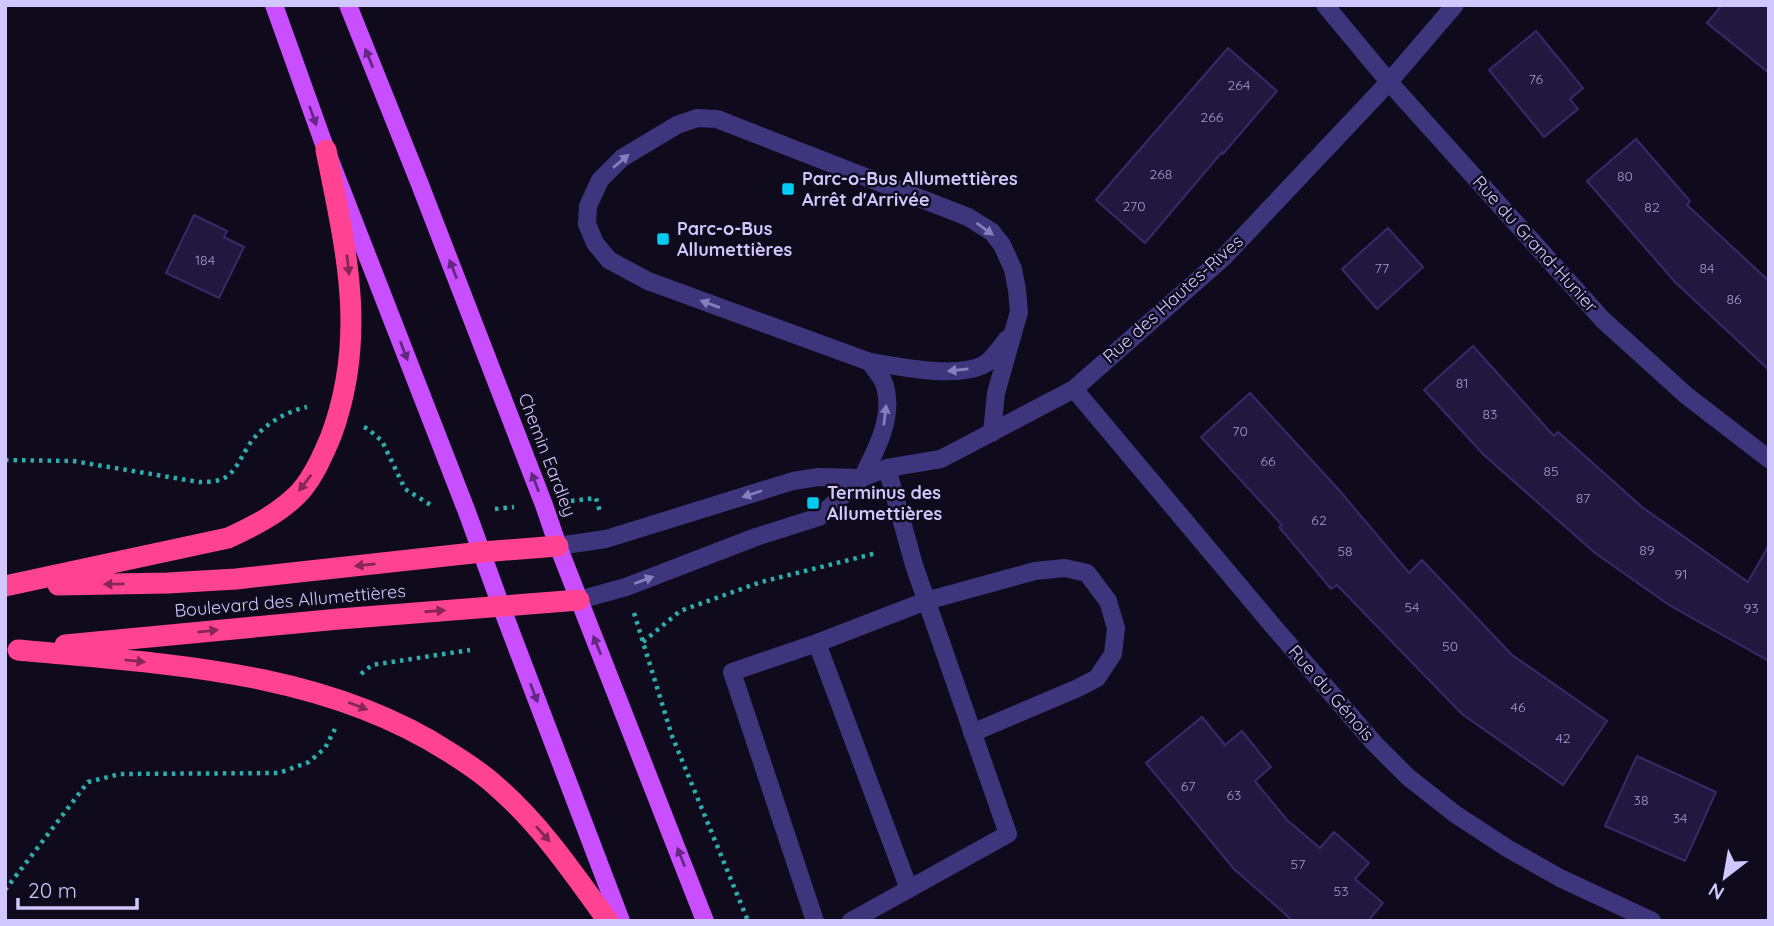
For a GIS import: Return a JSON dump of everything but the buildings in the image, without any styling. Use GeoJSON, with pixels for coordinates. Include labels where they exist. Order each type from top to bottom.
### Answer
{"type":"FeatureCollection","features":[{"type":"Feature","properties":{"kind":"highway"},"geometry":{"type":"LineString","coordinates":[[5,586],[228,538],[259,524],[300,491],[316,468],[338,417],[346,385],[352,328],[346,248],[326,150]]}},
{"type":"Feature","properties":{"kind":"highway","name":"Boulevard des Allumettières"},"geometry":{"type":"LineString","coordinates":[[5,586],[236,579],[558,546]]}},
{"type":"Feature","properties":{"kind":"highway","name":"Boulevard des Allumettières"},"geometry":{"type":"LineString","coordinates":[[12,650],[339,619],[579,600]]}},
{"type":"Feature","properties":{"kind":"highway"},"geometry":{"type":"LineString","coordinates":[[12,650],[161,664],[231,674],[295,687],[389,719],[427,738],[496,786],[553,845],[608,921]]}},
{"type":"Feature","properties":{"kind":"main road"},"geometry":{"type":"LineString","coordinates":[[274,5],[326,150],[467,512],[621,921]]}},
{"type":"Feature","properties":{"kind":"main road","name":"Chemin Eardley"},"geometry":{"type":"LineString","coordinates":[[348,5],[705,921]]}},
{"type":"Feature","properties":{"kind":"street","name":"Rue du Grand-Hunier"},"geometry":{"type":"LineString","coordinates":[[1325,5],[1389,82],[1603,320],[1687,396],[1769,459]]}},
{"type":"Feature","properties":{"kind":"street","name":"Rue des Hautes-Rives"},"geometry":{"type":"LineString","coordinates":[[579,600],[626,587],[756,537],[819,517],[862,478],[887,468],[941,459],[1074,389],[1223,258],[1389,82],[1455,5]]}},
{"type":"Feature","properties":{"kind":"street"},"geometry":{"type":"LineString","coordinates":[[992,433],[996,393],[1019,312],[1013,269],[1002,246],[992,232],[968,217],[717,119],[697,118],[677,125],[622,158],[600,180],[588,206],[587,224],[595,243],[609,260],[648,281],[870,362],[931,371],[962,371],[986,364],[1012,334]]}},
{"type":"Feature","properties":{"kind":"street"},"geometry":{"type":"LineString","coordinates":[[862,478],[876,449],[888,413],[885,384],[870,362]]}},
{"type":"Feature","properties":{"kind":"street","name":"Rue du Génois"},"geometry":{"type":"LineString","coordinates":[[1074,389],[1273,626],[1375,744],[1408,777],[1455,814],[1507,848],[1560,878],[1652,921]]}},
{"type":"Feature","properties":{"kind":"street"},"geometry":{"type":"LineString","coordinates":[[851,921],[1008,834],[914,565],[887,468]]}},
{"type":"Feature","properties":{"kind":"street","name":"Rue des Hautes-Rives"},"geometry":{"type":"LineString","coordinates":[[558,546],[617,536],[793,481],[818,477],[862,478]]}},
{"type":"Feature","properties":{"kind":"street"},"geometry":{"type":"LineString","coordinates":[[815,921],[733,672],[926,601],[1035,570],[1065,568],[1087,573],[1108,601],[1116,628],[1113,654],[1097,678],[972,733]]}},
{"type":"Feature","properties":{"kind":"street"},"geometry":{"type":"LineString","coordinates":[[817,643],[909,889]]}},
{"type":"Feature","properties":{"kind":"path"},"geometry":{"type":"LineString","coordinates":[[643,642],[680,611],[761,582],[877,552]]}},
{"type":"Feature","properties":{"kind":"path"},"geometry":{"type":"LineString","coordinates":[[359,676],[373,665],[470,650]]}},
{"type":"Feature","properties":{"kind":"path"},"geometry":{"type":"LineString","coordinates":[[5,890],[88,782],[120,774],[279,773],[309,762],[325,748],[337,725]]}},
{"type":"Feature","properties":{"kind":"place","name":"Parc-o-Bus Allumettières Arrêt d'Arrivée"},"geometry":{"type":"Point","coordinates":[788,189]}},
{"type":"Feature","properties":{"kind":"place","name":"Parc-o-Bus Allumettières"},"geometry":{"type":"Point","coordinates":[663,239]}},
{"type":"Feature","properties":{"kind":"place","name":"Terminus des Allumettières"},"geometry":{"type":"Point","coordinates":[813,503]}}]}
